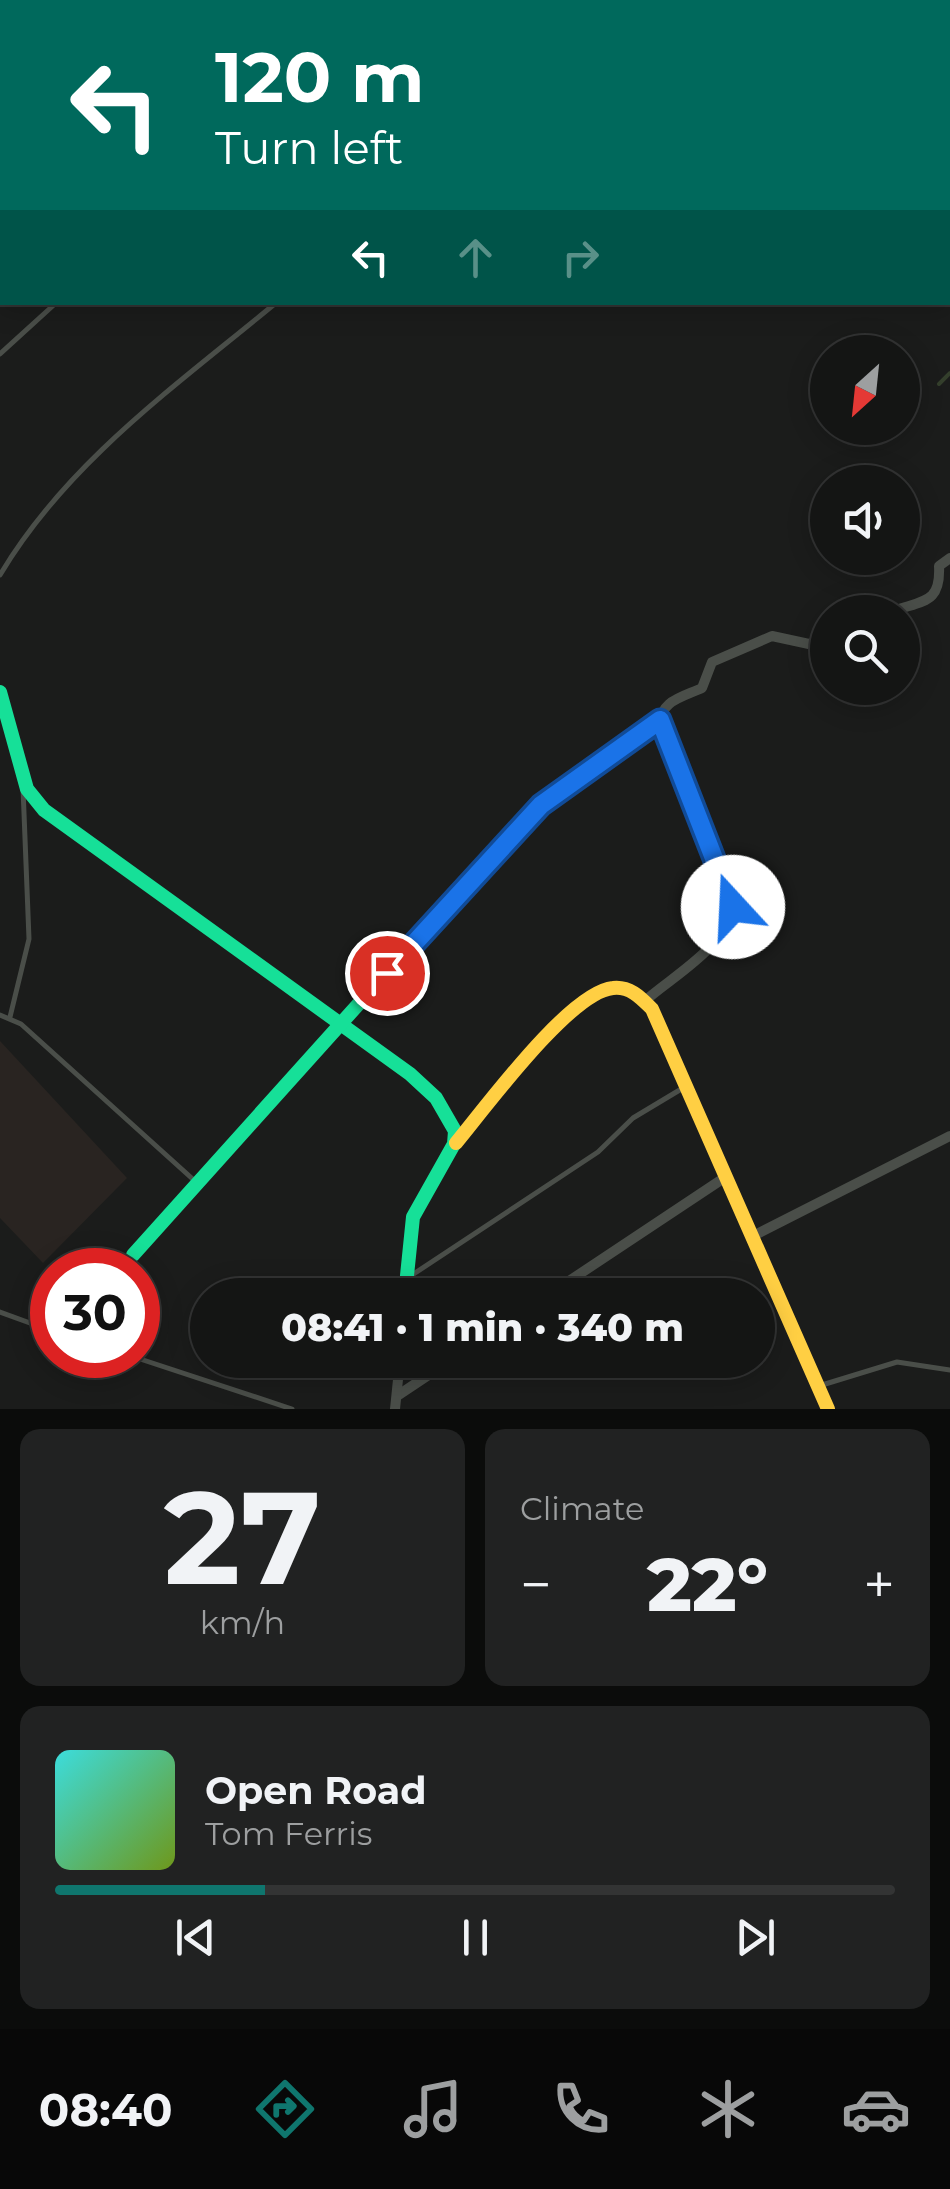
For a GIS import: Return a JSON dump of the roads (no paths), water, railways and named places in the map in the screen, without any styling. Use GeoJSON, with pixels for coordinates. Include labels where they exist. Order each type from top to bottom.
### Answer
{"type":"FeatureCollection","features":[{"type":"Feature","properties":{"kind":"street"},"geometry":{"type":"LineString","coordinates":[[920,601],[936,595],[941,586],[940,566],[950,558]]}},
{"type":"Feature","properties":{"kind":"street"},"geometry":{"type":"LineString","coordinates":[[141,1248],[527,818],[660,720],[666,705],[702,688],[707,669],[715,660],[778,634],[810,644]]}},
{"type":"Feature","properties":{"kind":"street"},"geometry":{"type":"LineString","coordinates":[[0,692],[34,800],[67,830],[342,1024],[448,1108],[456,1124],[456,1143]]}},
{"type":"Feature","properties":{"kind":"street"},"geometry":{"type":"LineString","coordinates":[[646,1000],[726,930],[733,907],[660,720]]}},
{"type":"Feature","properties":{"kind":"street"},"geometry":{"type":"LineString","coordinates":[[406,1278],[413,1218],[456,1143],[571,1008],[612,987],[630,989],[646,1000],[828,1409]]}},
{"type":"Feature","properties":{"kind":"street"},"geometry":{"type":"LineString","coordinates":[[752,1236],[950,1136]]}},
{"type":"Feature","properties":{"kind":"street"},"geometry":{"type":"LineString","coordinates":[[574,1278],[724,1178]]}},
{"type":"Feature","properties":{"kind":"street"},"geometry":{"type":"LineString","coordinates":[[394,1409],[398,1378]]}},
{"type":"Feature","properties":{"kind":"street"},"geometry":{"type":"LineString","coordinates":[[397,1396],[424,1378]]}},
{"type":"Feature","properties":{"kind":"lane"},"geometry":{"type":"LineString","coordinates":[[0,354],[54,305]]}},
{"type":"Feature","properties":{"kind":"lane"},"geometry":{"type":"LineString","coordinates":[[0,575],[56,496],[113,436],[273,305]]}},
{"type":"Feature","properties":{"kind":"lane"},"geometry":{"type":"LineString","coordinates":[[10,1017],[28,939],[23,775]]}},
{"type":"Feature","properties":{"kind":"lane"},"geometry":{"type":"LineString","coordinates":[[0,1016],[10,1017],[198,1184]]}},
{"type":"Feature","properties":{"kind":"lane"},"geometry":{"type":"LineString","coordinates":[[406,1278],[598,1152],[633,1118],[685,1086]]}},
{"type":"Feature","properties":{"kind":"lane"},"geometry":{"type":"LineString","coordinates":[[0,1312],[30,1323]]}},
{"type":"Feature","properties":{"kind":"lane"},"geometry":{"type":"LineString","coordinates":[[818,1386],[881,1364],[921,1364],[950,1370]]}},
{"type":"Feature","properties":{"kind":"lane"},"geometry":{"type":"LineString","coordinates":[[160,1366],[292,1409]]}},
{"type":"Feature","properties":{"kind":"waterway"},"geometry":{"type":"LineString","coordinates":[[939,384],[950,373]]}}]}
